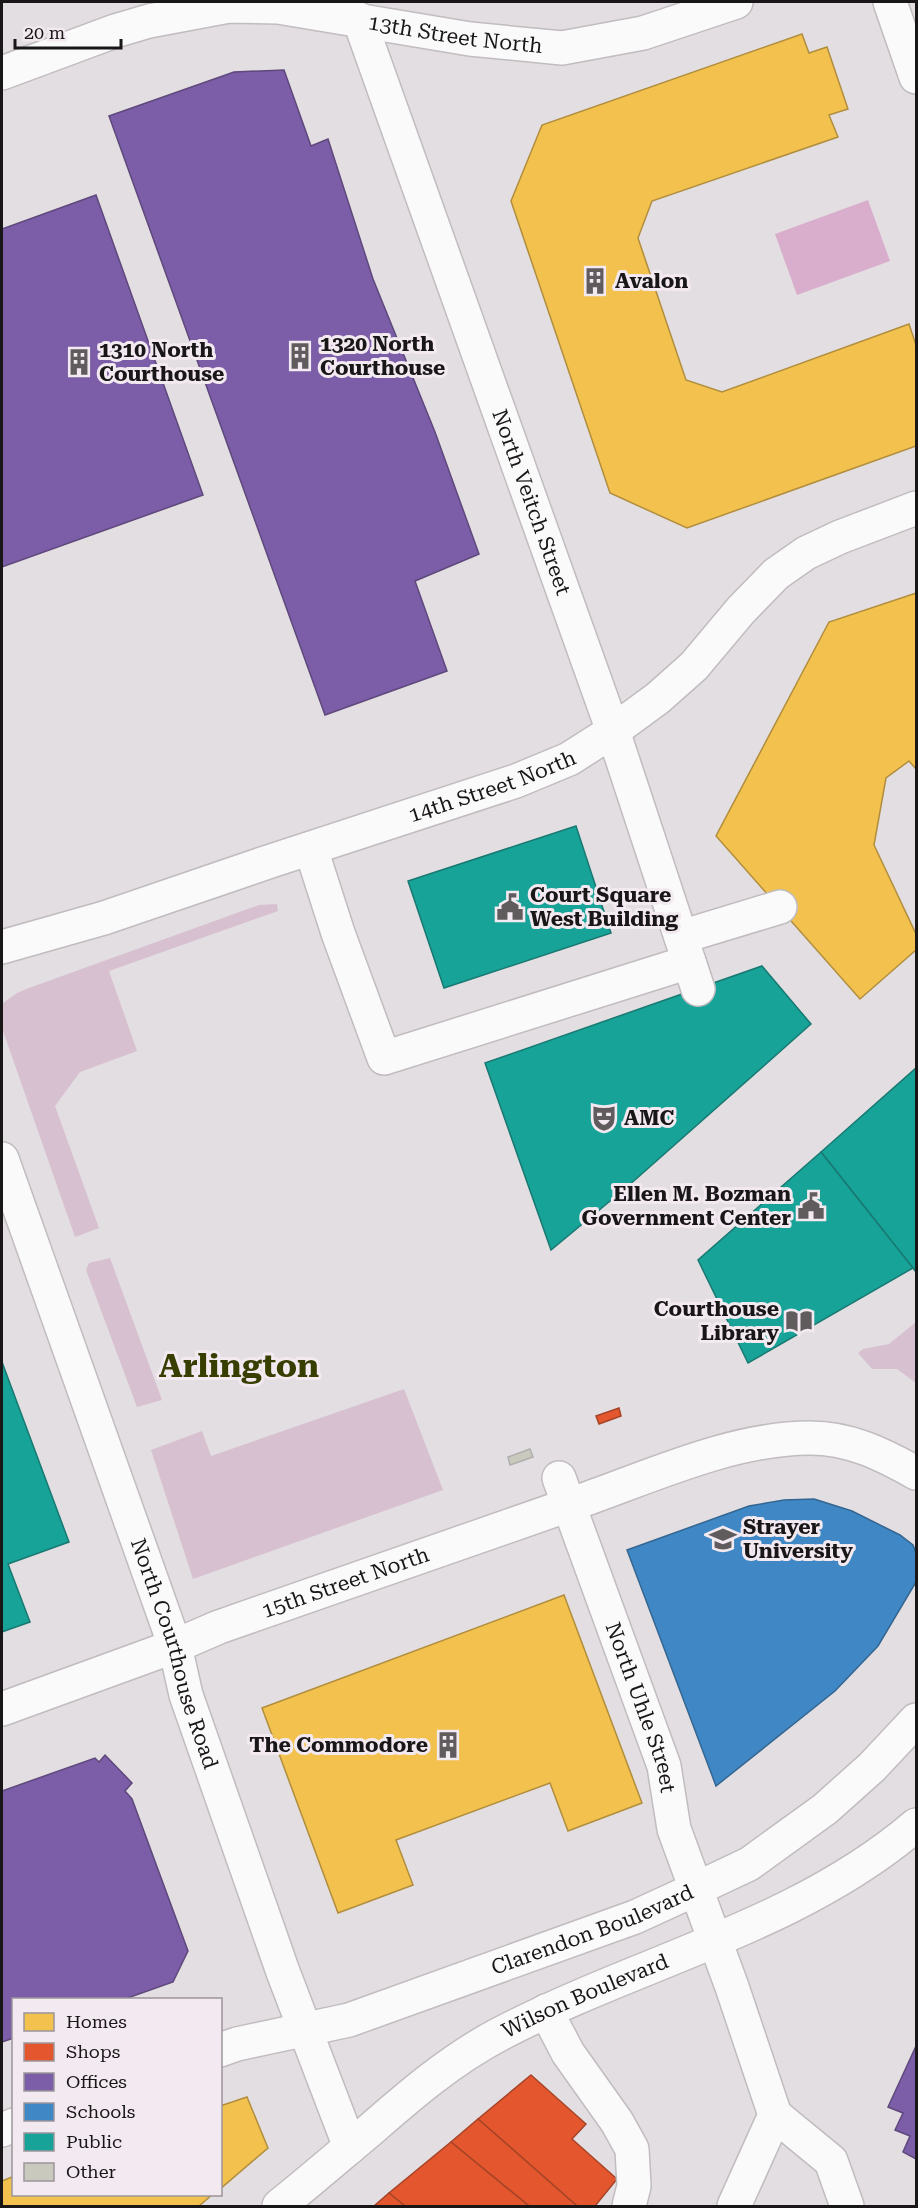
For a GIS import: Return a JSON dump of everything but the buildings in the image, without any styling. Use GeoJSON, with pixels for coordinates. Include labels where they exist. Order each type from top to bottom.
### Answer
{"type":"FeatureCollection","features":[{"type":"Feature","properties":{"kind":"street","name":"13th Street North"},"geometry":{"type":"LineString","coordinates":[[2,73],[115,31],[149,21],[229,6],[278,4],[470,39],[562,48],[643,33],[736,2]]}},
{"type":"Feature","properties":{"kind":"street"},"geometry":{"type":"LineString","coordinates":[[890,2],[916,77]]}},
{"type":"Feature","properties":{"kind":"street","name":"North Veitch Street"},"geometry":{"type":"LineString","coordinates":[[359,19],[613,731],[690,963]]}},
{"type":"Feature","properties":{"kind":"street","name":"14th Street North"},"geometry":{"type":"LineString","coordinates":[[2,947],[104,918],[516,781],[570,759],[658,698],[694,666],[741,610],[776,574],[806,553],[840,537],[916,508]]}},
{"type":"Feature","properties":{"kind":"street"},"geometry":{"type":"LineString","coordinates":[[311,849],[338,933],[384,1058],[690,963],[780,907]]}},
{"type":"Feature","properties":{"kind":"street","name":"North Courthouse Road"},"geometry":{"type":"LineString","coordinates":[[2,1159],[175,1646],[186,1695],[304,2029],[350,2147]]}},
{"type":"Feature","properties":{"kind":"street","name":"15th Street North"},"geometry":{"type":"LineString","coordinates":[[2,1709],[175,1646],[564,1491],[693,1462],[736,1448],[771,1441],[808,1438],[840,1439],[870,1450],[916,1473]]}},
{"type":"Feature","properties":{"kind":"street","name":"North Uhle Street"},"geometry":{"type":"LineString","coordinates":[[564,1491],[664,1766],[674,1829],[775,2115]]}},
{"type":"Feature","properties":{"kind":"street","name":"Clarendon Boulevard"},"geometry":{"type":"LineString","coordinates":[[222,2049],[349,2020],[635,1917],[749,1864],[825,1809],[872,1767],[916,1720]]}},
{"type":"Feature","properties":{"kind":"street","name":"Wilson Boulevard"},"geometry":{"type":"LineString","coordinates":[[279,2206],[427,2081],[464,2055],[546,2011],[715,1940],[811,1895],[858,1868],[916,1825]]}},
{"type":"Feature","properties":{"kind":"street"},"geometry":{"type":"LineString","coordinates":[[546,2011],[568,2053],[617,2122],[632,2149],[634,2186],[629,2206]]}},
{"type":"Feature","properties":{"kind":"street"},"geometry":{"type":"LineString","coordinates":[[734,2206],[775,2115],[831,2162],[847,2206]]}},
{"type":"Feature","properties":{"kind":"shaded area"},"geometry":{"type":"Polygon","coordinates":[[[868,200],[890,261],[797,295],[775,234],[868,200]]]}},
{"type":"Feature","properties":{"kind":"shaded area"},"geometry":{"type":"Polygon","coordinates":[[[277,904],[278,911],[109,971],[137,1051],[80,1072],[55,1106],[99,1228],[75,1237],[3,1031],[3,1003],[29,988],[259,905],[277,904]]]}},
{"type":"Feature","properties":{"kind":"shaded area"},"geometry":{"type":"Polygon","coordinates":[[[110,1258],[162,1400],[137,1407],[86,1270],[89,1263],[110,1258]]]}},
{"type":"Feature","properties":{"kind":"shaded area"},"geometry":{"type":"Polygon","coordinates":[[[916,1322],[916,1383],[897,1369],[872,1369],[858,1353],[863,1349],[889,1344],[916,1322]]]}},
{"type":"Feature","properties":{"kind":"shaded area"},"geometry":{"type":"Polygon","coordinates":[[[404,1389],[443,1490],[193,1579],[151,1450],[202,1431],[211,1456],[404,1389]]]}},
{"type":"Feature","properties":{"kind":"place","name":"Avalon"},"geometry":{"type":"Point","coordinates":[595,281]}},
{"type":"Feature","properties":{"kind":"place","name":"1320 North Courthouse"},"geometry":{"type":"Point","coordinates":[300,356]}},
{"type":"Feature","properties":{"kind":"place","name":"1310 North Courthouse"},"geometry":{"type":"Point","coordinates":[79,362]}},
{"type":"Feature","properties":{"kind":"place","name":"Court Square West Building"},"geometry":{"type":"Point","coordinates":[510,907]}},
{"type":"Feature","properties":{"kind":"place","name":"AMC"},"geometry":{"type":"Point","coordinates":[604,1118]}},
{"type":"Feature","properties":{"kind":"place","name":"Ellen M. Bozman Government Center"},"geometry":{"type":"Point","coordinates":[811,1206]}},
{"type":"Feature","properties":{"kind":"place","name":"Courthouse Library"},"geometry":{"type":"Point","coordinates":[799,1321]}},
{"type":"Feature","properties":{"kind":"place","name":"Strayer University"},"geometry":{"type":"Point","coordinates":[723,1539]}},
{"type":"Feature","properties":{"kind":"place","name":"The Commodore"},"geometry":{"type":"Point","coordinates":[448,1745]}},
{"type":"Feature","properties":{"kind":"district","name":"Arlington"},"geometry":{"type":"Point","coordinates":[239,1365]}}]}
